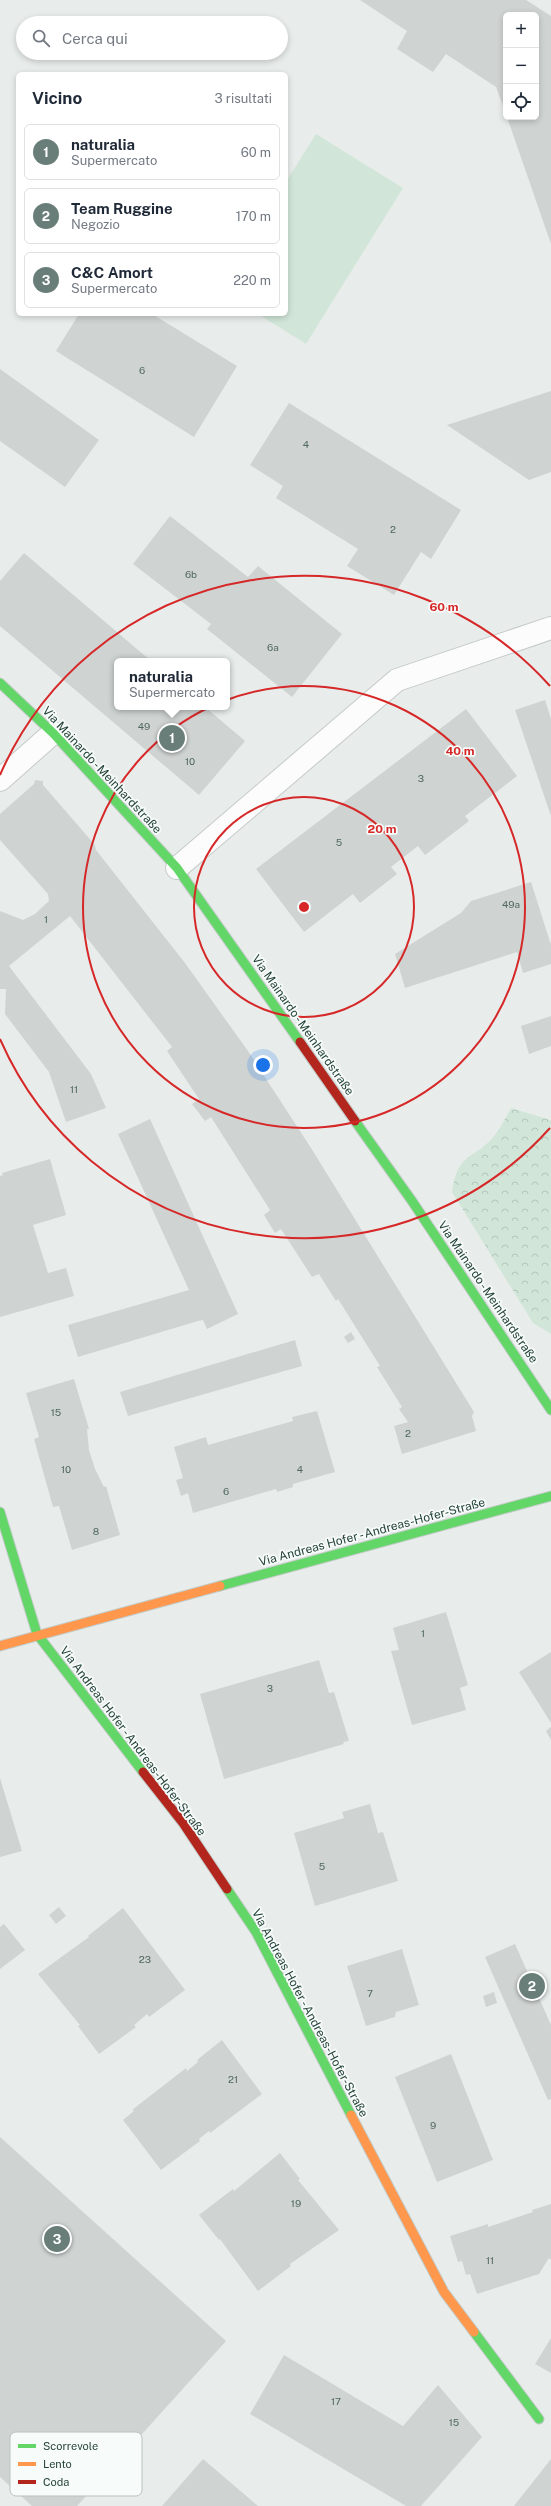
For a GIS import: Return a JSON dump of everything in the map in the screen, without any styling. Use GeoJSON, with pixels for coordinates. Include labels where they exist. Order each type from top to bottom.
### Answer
{"type":"FeatureCollection","features":[{"type":"Feature","properties":{"kind":"street"},"geometry":{"type":"LineString","coordinates":[[177,868],[397,680],[551,628]]}},
{"type":"Feature","properties":{"kind":"street","name":"Via Mainardo - Meinhardstraße"},"geometry":{"type":"LineString","coordinates":[[0,683],[53,733],[177,868],[412,1201],[551,1410]]}},
{"type":"Feature","properties":{"kind":"street"},"geometry":{"type":"LineString","coordinates":[[0,780],[53,733]]}},
{"type":"Feature","properties":{"kind":"street","name":"Via Andreas Hofer - Andreas-Hofer-Straße"},"geometry":{"type":"LineString","coordinates":[[0,1646],[37,1634],[551,1496]]}},
{"type":"Feature","properties":{"kind":"street"},"geometry":{"type":"LineString","coordinates":[[0,1512],[37,1634]]}},
{"type":"Feature","properties":{"kind":"street","name":"Via Andreas Hofer - Andreas-Hofer-Straße"},"geometry":{"type":"LineString","coordinates":[[37,1634],[183,1823],[256,1932],[444,2292],[539,2419]]}},
{"type":"Feature","properties":{"kind":"green space"},"geometry":{"type":"Polygon","coordinates":[[[316,134],[403,188],[306,344],[261,316],[288,316],[288,179],[316,134]]]}},
{"type":"Feature","properties":{"kind":"green space"},"geometry":{"type":"Polygon","coordinates":[[[511,1108],[551,1120],[551,1334],[533,1323],[452,1192],[458,1169],[463,1162],[495,1135],[511,1108]]]}},
{"type":"Feature","properties":{"kind":"building"},"geometry":{"type":"Polygon","coordinates":[[[360,0],[526,0],[551,16],[551,244],[508,120],[539,120],[539,12],[503,12],[503,106],[496,87],[446,54],[433,72],[397,49],[407,31],[360,0]]]}},
{"type":"Feature","properties":{"kind":"building"},"geometry":{"type":"Polygon","coordinates":[[[78,316],[155,316],[237,366],[194,437],[56,351],[78,316]]]}},
{"type":"Feature","properties":{"kind":"building"},"geometry":{"type":"Polygon","coordinates":[[[0,369],[99,440],[65,487],[0,441],[0,369]]]}},
{"type":"Feature","properties":{"kind":"building"},"geometry":{"type":"Polygon","coordinates":[[[551,391],[551,472],[529,480],[447,425],[551,391]]]}},
{"type":"Feature","properties":{"kind":"building"},"geometry":{"type":"Polygon","coordinates":[[[289,403],[461,510],[431,559],[421,552],[394,595],[347,566],[358,549],[276,498],[283,486],[250,465],[289,403]]]}},
{"type":"Feature","properties":{"kind":"building"},"geometry":{"type":"Polygon","coordinates":[[[170,516],[248,577],[258,566],[342,634],[292,697],[207,629],[211,624],[133,564],[170,516]]]}},
{"type":"Feature","properties":{"kind":"building"},"geometry":{"type":"Polygon","coordinates":[[[24,553],[147,658],[114,658],[114,710],[209,710],[245,741],[199,795],[0,626],[0,581],[24,553]]]}},
{"type":"Feature","properties":{"kind":"building"},"geometry":{"type":"Polygon","coordinates":[[[545,700],[551,719],[551,816],[515,710],[545,700]]]}},
{"type":"Feature","properties":{"kind":"building"},"geometry":{"type":"Polygon","coordinates":[[[466,709],[517,776],[465,816],[469,821],[425,855],[418,846],[391,867],[397,874],[360,903],[353,894],[304,932],[256,869],[466,709]]]}},
{"type":"Feature","properties":{"kind":"building"},"geometry":{"type":"Polygon","coordinates":[[[35,780],[43,781],[43,785],[95,845],[96,850],[185,963],[248,1051],[311,1148],[474,1412],[472,1416],[476,1431],[402,1454],[394,1426],[408,1422],[399,1409],[402,1407],[377,1367],[380,1366],[338,1299],[336,1301],[319,1274],[312,1277],[281,1229],[275,1233],[264,1215],[270,1210],[211,1117],[205,1121],[192,1104],[199,1099],[167,1051],[172,1047],[70,916],[9,966],[91,1074],[106,1108],[66,1122],[49,1072],[5,1014],[6,989],[0,989],[0,911],[23,920],[35,914],[49,901],[48,894],[0,840],[0,814],[34,784],[35,780]]]}},
{"type":"Feature","properties":{"kind":"building"},"geometry":{"type":"Polygon","coordinates":[[[531,882],[551,945],[551,964],[523,973],[517,952],[405,988],[395,954],[461,913],[471,901],[531,882]]]}},
{"type":"Feature","properties":{"kind":"building"},"geometry":{"type":"Polygon","coordinates":[[[551,1016],[551,1046],[529,1054],[521,1026],[551,1016]]]}},
{"type":"Feature","properties":{"kind":"building"},"geometry":{"type":"Polygon","coordinates":[[[150,1119],[238,1314],[207,1329],[203,1320],[198,1321],[78,1357],[68,1325],[189,1290],[118,1134],[150,1119]]]}},
{"type":"Feature","properties":{"kind":"building"},"geometry":{"type":"Polygon","coordinates":[[[50,1159],[66,1215],[33,1225],[48,1273],[66,1268],[74,1296],[0,1317],[0,1176],[3,1175],[2,1173],[50,1159]]]}},
{"type":"Feature","properties":{"kind":"building"},"geometry":{"type":"Polygon","coordinates":[[[351,1332],[355,1339],[348,1343],[344,1337],[351,1332]]]}},
{"type":"Feature","properties":{"kind":"building"},"geometry":{"type":"Polygon","coordinates":[[[295,1340],[302,1366],[128,1416],[120,1392],[295,1340]]]}},
{"type":"Feature","properties":{"kind":"building"},"geometry":{"type":"Polygon","coordinates":[[[74,1379],[89,1429],[87,1429],[89,1450],[95,1469],[104,1487],[106,1486],[120,1535],[72,1550],[59,1506],[53,1507],[34,1439],[39,1437],[26,1393],[74,1379]]]}},
{"type":"Feature","properties":{"kind":"building"},"geometry":{"type":"Polygon","coordinates":[[[317,1411],[335,1472],[293,1484],[293,1487],[277,1492],[276,1489],[193,1513],[188,1493],[181,1496],[176,1480],[183,1478],[174,1447],[206,1437],[208,1445],[293,1421],[292,1417],[317,1411]]]}},
{"type":"Feature","properties":{"kind":"building"},"geometry":{"type":"Polygon","coordinates":[[[446,1612],[468,1685],[460,1688],[466,1710],[412,1725],[391,1651],[399,1650],[393,1628],[446,1612]]]}},
{"type":"Feature","properties":{"kind":"building"},"geometry":{"type":"Polygon","coordinates":[[[551,1652],[551,1723],[519,1672],[551,1652]]]}},
{"type":"Feature","properties":{"kind":"building"},"geometry":{"type":"Polygon","coordinates":[[[319,1660],[329,1693],[334,1692],[349,1741],[343,1742],[344,1744],[224,1779],[200,1694],[319,1660]]]}},
{"type":"Feature","properties":{"kind":"building"},"geometry":{"type":"Polygon","coordinates":[[[551,1727],[551,1740],[546,1731],[551,1727]]]}},
{"type":"Feature","properties":{"kind":"building"},"geometry":{"type":"Polygon","coordinates":[[[0,1778],[22,1851],[0,1857],[0,1778]]]}},
{"type":"Feature","properties":{"kind":"building"},"geometry":{"type":"Polygon","coordinates":[[[370,1804],[378,1833],[383,1832],[398,1881],[315,1906],[294,1833],[344,1818],[342,1812],[370,1804]]]}},
{"type":"Feature","properties":{"kind":"building"},"geometry":{"type":"Polygon","coordinates":[[[59,1907],[66,1916],[56,1924],[49,1915],[59,1907]]]}},
{"type":"Feature","properties":{"kind":"building"},"geometry":{"type":"Polygon","coordinates":[[[123,1908],[185,1990],[149,2017],[147,2014],[134,2025],[136,2027],[99,2054],[78,2026],[80,2025],[38,1974],[89,1937],[88,1936],[123,1908]]]}},
{"type":"Feature","properties":{"kind":"building"},"geometry":{"type":"Polygon","coordinates":[[[4,1924],[25,1950],[0,1969],[0,1927],[4,1924]]]}},
{"type":"Feature","properties":{"kind":"building"},"geometry":{"type":"Polygon","coordinates":[[[515,1944],[551,2025],[551,2099],[548,2100],[485,1957],[515,1944]]]}},
{"type":"Feature","properties":{"kind":"building"},"geometry":{"type":"Polygon","coordinates":[[[402,1949],[419,2005],[396,2012],[395,2017],[366,2026],[347,1966],[402,1949]]]}},
{"type":"Feature","properties":{"kind":"building"},"geometry":{"type":"Polygon","coordinates":[[[494,1992],[497,2003],[486,2007],[483,1996],[494,1992]]]}},
{"type":"Feature","properties":{"kind":"building"},"geometry":{"type":"Polygon","coordinates":[[[222,2040],[262,2094],[210,2133],[209,2131],[199,2139],[200,2141],[161,2170],[123,2120],[134,2111],[132,2110],[186,2068],[187,2071],[198,2062],[197,2060],[222,2040]]]}},
{"type":"Feature","properties":{"kind":"building"},"geometry":{"type":"Polygon","coordinates":[[[451,2054],[493,2160],[437,2182],[395,2077],[451,2054]]]}},
{"type":"Feature","properties":{"kind":"building"},"geometry":{"type":"Polygon","coordinates":[[[0,2137],[226,2341],[142,2434],[142,2432],[10,2432],[10,2486],[0,2477],[0,2137]]]}},
{"type":"Feature","properties":{"kind":"building"},"geometry":{"type":"Polygon","coordinates":[[[280,2153],[300,2179],[298,2180],[339,2230],[290,2264],[291,2266],[258,2291],[220,2239],[219,2240],[199,2215],[233,2189],[234,2191],[280,2153]]]}},
{"type":"Feature","properties":{"kind":"building"},"geometry":{"type":"Polygon","coordinates":[[[551,2204],[551,2260],[549,2258],[539,2274],[477,2294],[470,2274],[466,2275],[462,2261],[458,2262],[450,2236],[488,2224],[488,2227],[533,2212],[532,2210],[551,2204]]]}},
{"type":"Feature","properties":{"kind":"building"},"geometry":{"type":"Polygon","coordinates":[[[551,2338],[551,2373],[535,2364],[551,2338]]]}},
{"type":"Feature","properties":{"kind":"building"},"geometry":{"type":"Polygon","coordinates":[[[284,2355],[403,2426],[438,2385],[482,2437],[421,2506],[406,2506],[250,2414],[284,2355]]]}},
{"type":"Feature","properties":{"kind":"building"},"geometry":{"type":"Polygon","coordinates":[[[203,2459],[258,2506],[162,2506],[203,2459]]]}},
{"type":"Feature","properties":{"kind":"building"},"geometry":{"type":"Polygon","coordinates":[[[551,2459],[551,2506],[514,2506],[551,2459]]]}},
{"type":"Feature","properties":{"kind":"building"},"geometry":{"type":"Polygon","coordinates":[[[21,2496],[86,2496],[77,2506],[32,2506],[21,2496]]]}},
{"type":"Feature","properties":{"kind":"traffic: fast"},"geometry":{"type":"LineString","coordinates":[[0,683],[53,733],[177,868],[300,1042]]}},
{"type":"Feature","properties":{"kind":"traffic: fast"},"geometry":{"type":"LineString","coordinates":[[355,1121],[412,1201],[551,1410]]}},
{"type":"Feature","properties":{"kind":"traffic: fast"},"geometry":{"type":"LineString","coordinates":[[220,1586],[551,1496]]}},
{"type":"Feature","properties":{"kind":"traffic: fast"},"geometry":{"type":"LineString","coordinates":[[0,1512],[37,1634],[143,1772]]}},
{"type":"Feature","properties":{"kind":"traffic: fast"},"geometry":{"type":"LineString","coordinates":[[227,1889],[256,1932],[351,2115]]}},
{"type":"Feature","properties":{"kind":"traffic: fast"},"geometry":{"type":"LineString","coordinates":[[474,2332],[539,2419]]}},
{"type":"Feature","properties":{"kind":"traffic: slow"},"geometry":{"type":"LineString","coordinates":[[0,1646],[220,1586]]}},
{"type":"Feature","properties":{"kind":"traffic: slow"},"geometry":{"type":"LineString","coordinates":[[351,2115],[444,2292],[474,2332]]}},
{"type":"Feature","properties":{"kind":"traffic: jam"},"geometry":{"type":"LineString","coordinates":[[300,1042],[355,1121]]}},
{"type":"Feature","properties":{"kind":"traffic: jam"},"geometry":{"type":"LineString","coordinates":[[143,1772],[183,1823],[227,1889]]}},
{"type":"Feature","properties":{"kind":"place","name":"naturalia"},"geometry":{"type":"Point","coordinates":[172,738]}},
{"type":"Feature","properties":{"kind":"place","name":"Team Ruggine"},"geometry":{"type":"Point","coordinates":[532,1986]}},
{"type":"Feature","properties":{"kind":"place","name":"C&C Amort"},"geometry":{"type":"Point","coordinates":[57,2239]}}]}
